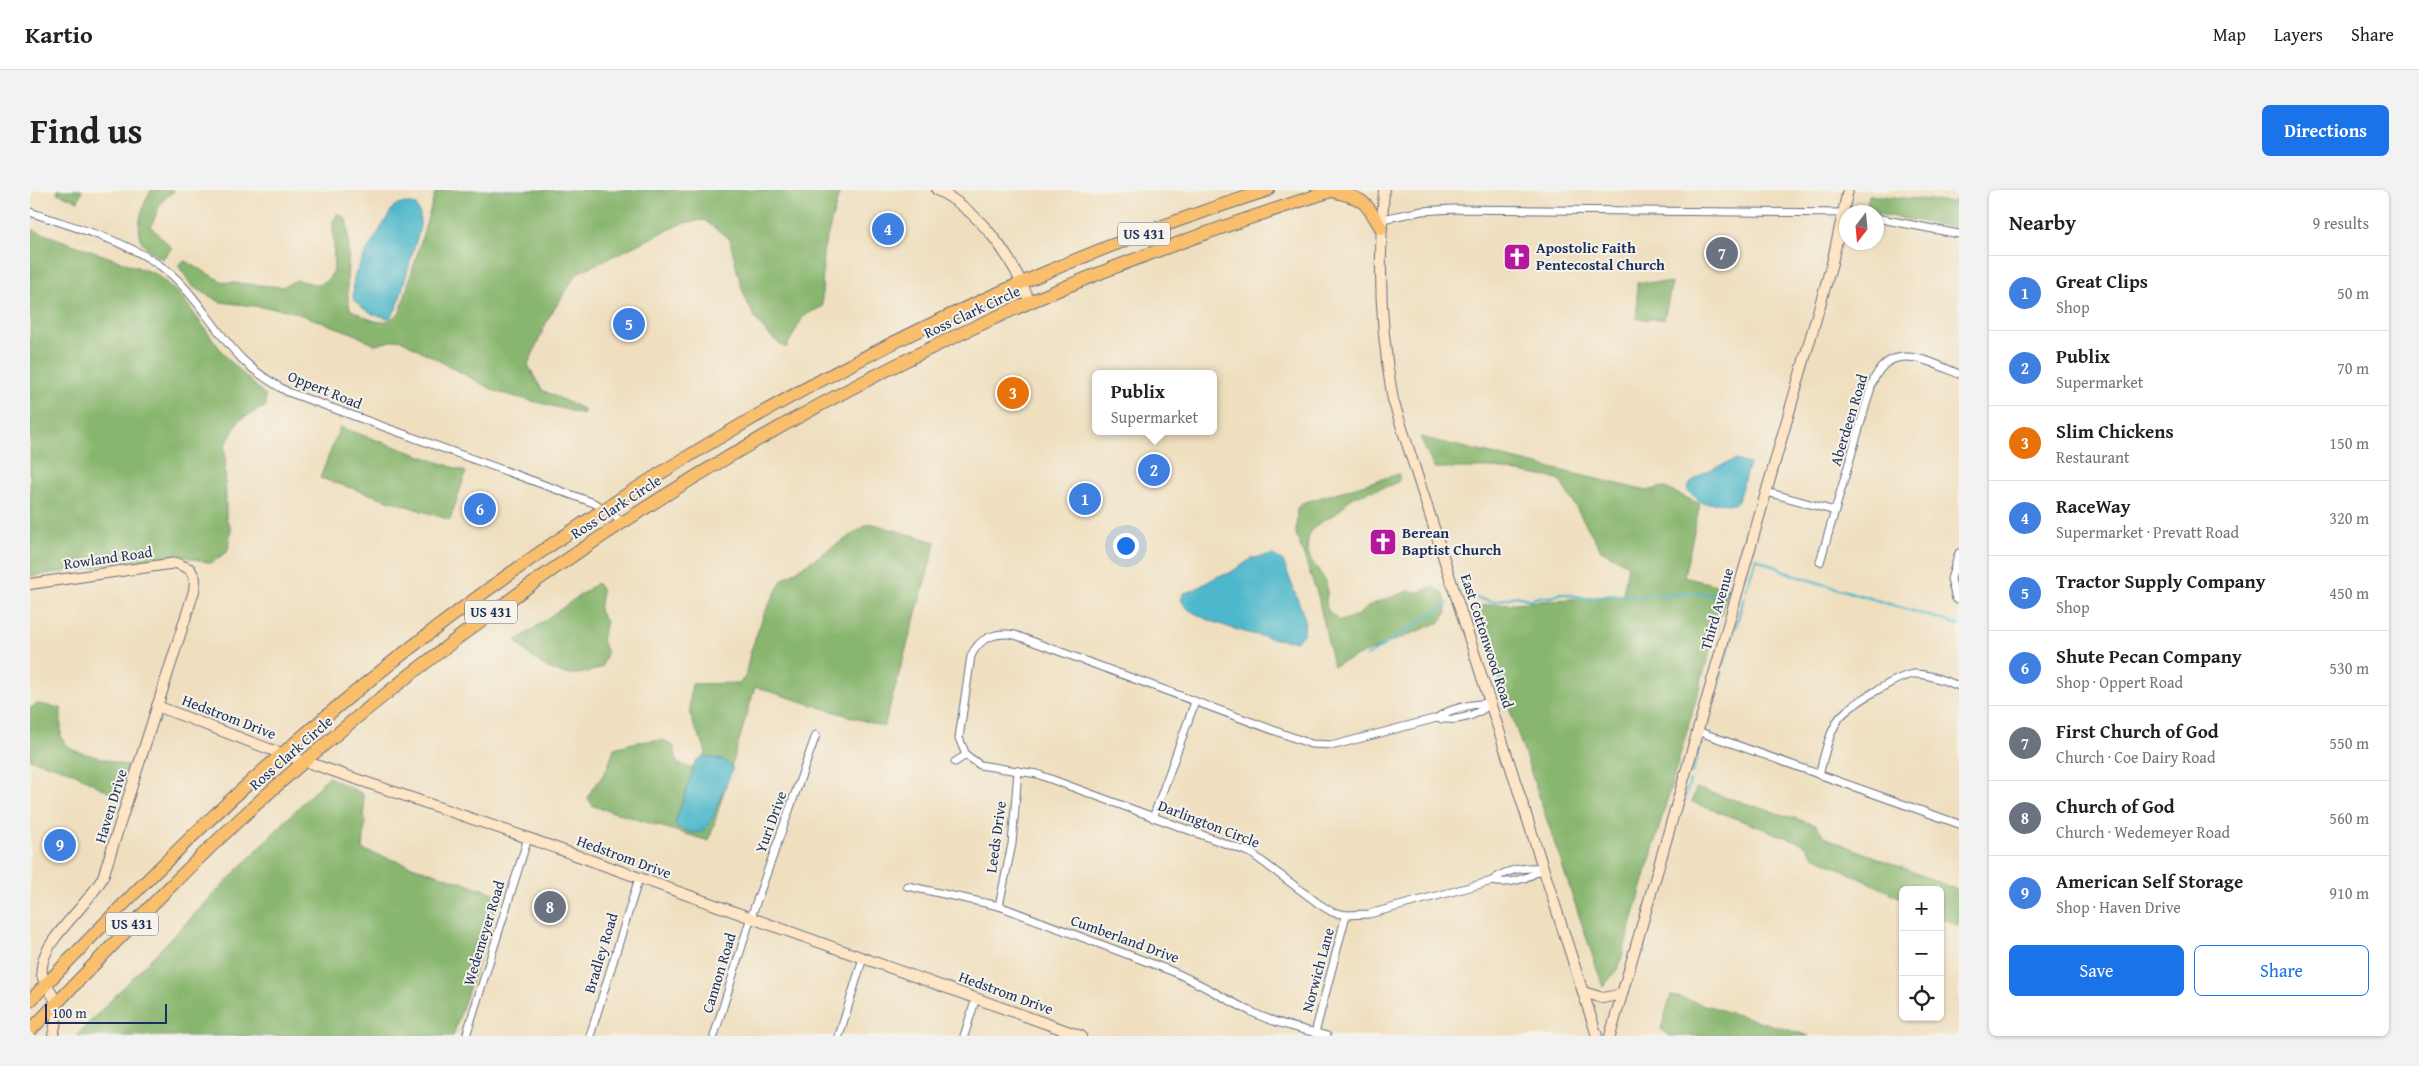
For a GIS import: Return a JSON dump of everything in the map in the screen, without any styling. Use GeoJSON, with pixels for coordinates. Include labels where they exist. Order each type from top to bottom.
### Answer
{"type":"FeatureCollection","features":[{"type":"Feature","properties":{"kind":"highway","name":"Ross Clark Circle"},"geometry":{"type":"LineString","coordinates":[[30,1001],[151,876],[282,753],[420,640],[514,570],[605,509],[700,450],[790,398],[929,326],[1023,284],[1134,238],[1268,190]]}},
{"type":"Feature","properties":{"kind":"highway","name":"Ross Clark Circle"},"geometry":{"type":"LineString","coordinates":[[30,1030],[169,887],[305,760],[387,692],[482,619],[622,522],[712,466],[801,415],[932,348],[1030,303],[1130,262],[1222,227],[1332,190]]}},
{"type":"Feature","properties":{"kind":"highway"},"geometry":{"type":"LineString","coordinates":[[1332,190],[1362,200],[1381,223]]}},
{"type":"Feature","properties":{"kind":"highway"},"geometry":{"type":"LineString","coordinates":[[1130,262],[1138,250],[1134,238]]}},
{"type":"Feature","properties":{"kind":"highway"},"geometry":{"type":"LineString","coordinates":[[790,398],[801,415]]}},
{"type":"Feature","properties":{"kind":"street"},"geometry":{"type":"LineString","coordinates":[[936,190],[948,196],[976,218],[991,235],[1023,284],[1030,303]]}},
{"type":"Feature","properties":{"kind":"street","name":"East Cottonwood Road"},"geometry":{"type":"LineString","coordinates":[[1384,190],[1381,223],[1382,313],[1393,400],[1597,1036]]}},
{"type":"Feature","properties":{"kind":"street","name":"Third Avenue"},"geometry":{"type":"LineString","coordinates":[[1846,205],[1848,190]]}},
{"type":"Feature","properties":{"kind":"street"},"geometry":{"type":"LineString","coordinates":[[1381,223],[1422,211],[1453,209],[1839,213]]}},
{"type":"Feature","properties":{"kind":"street","name":"Oppert Road"},"geometry":{"type":"LineString","coordinates":[[30,212],[122,245],[162,266],[188,292],[243,360],[255,371],[288,392],[605,509],[622,522]]}},
{"type":"Feature","properties":{"kind":"street"},"geometry":{"type":"LineString","coordinates":[[1884,220],[1959,234]]}},
{"type":"Feature","properties":{"kind":"street","name":"Third Avenue"},"geometry":{"type":"LineString","coordinates":[[1610,1036],[1839,236]]}},
{"type":"Feature","properties":{"kind":"street","name":"Aberdeen Road"},"geometry":{"type":"LineString","coordinates":[[1820,562],[1872,384],[1882,367],[1892,360],[1910,356],[1959,374]]}},
{"type":"Feature","properties":{"kind":"street"},"geometry":{"type":"LineString","coordinates":[[1767,492],[1835,511]]}},
{"type":"Feature","properties":{"kind":"street"},"geometry":{"type":"LineString","coordinates":[[1956,599],[1951,579],[1959,553]]}},
{"type":"Feature","properties":{"kind":"street","name":"Rowland Road"},"geometry":{"type":"LineString","coordinates":[[30,584],[176,563],[190,569]]}},
{"type":"Feature","properties":{"kind":"street","name":"Haven Drive"},"geometry":{"type":"LineString","coordinates":[[56,1003],[45,986],[42,967],[47,950],[94,894],[103,877],[194,591],[195,579],[190,569]]}},
{"type":"Feature","properties":{"kind":"street"},"geometry":{"type":"LineString","coordinates":[[981,631],[986,638]]}},
{"type":"Feature","properties":{"kind":"street"},"geometry":{"type":"LineString","coordinates":[[955,762],[966,755],[960,744],[959,732],[969,662],[973,651],[986,638],[1003,633],[1015,635],[1302,742],[1319,745],[1335,745],[1437,718],[1453,710],[1476,704],[1491,703]]}},
{"type":"Feature","properties":{"kind":"street"},"geometry":{"type":"LineString","coordinates":[[1819,774],[1834,727],[1846,710],[1899,678],[1913,674],[1927,675],[1959,686]]}},
{"type":"Feature","properties":{"kind":"street"},"geometry":{"type":"LineString","coordinates":[[1153,818],[1195,702]]}},
{"type":"Feature","properties":{"kind":"street","name":"Hedstrom Drive"},"geometry":{"type":"LineString","coordinates":[[158,706],[282,753],[528,838],[1081,1036]]}},
{"type":"Feature","properties":{"kind":"street"},"geometry":{"type":"LineString","coordinates":[[1697,731],[1959,824]]}},
{"type":"Feature","properties":{"kind":"street","name":"Yuri Drive"},"geometry":{"type":"LineString","coordinates":[[751,917],[816,735]]}},
{"type":"Feature","properties":{"kind":"street","name":"Darlington Circle"},"geometry":{"type":"LineString","coordinates":[[966,755],[980,765],[1037,774],[1251,853],[1319,904],[1332,912],[1346,915],[1369,914],[1492,881],[1500,874],[1528,867],[1544,868]]}},
{"type":"Feature","properties":{"kind":"street","name":"Leeds Drive"},"geometry":{"type":"LineString","coordinates":[[999,906],[1012,844],[1018,771]]}},
{"type":"Feature","properties":{"kind":"street","name":"Wedemeyer Road"},"geometry":{"type":"LineString","coordinates":[[466,1036],[528,838]]}},
{"type":"Feature","properties":{"kind":"street","name":"Bradley Road"},"geometry":{"type":"LineString","coordinates":[[590,1036],[639,878]]}},
{"type":"Feature","properties":{"kind":"street","name":"Cumberland Drive"},"geometry":{"type":"LineString","coordinates":[[906,886],[999,906],[1190,978],[1272,1021],[1327,1036]]}},
{"type":"Feature","properties":{"kind":"street","name":"Norwich Lane"},"geometry":{"type":"LineString","coordinates":[[1315,1033],[1346,915]]}},
{"type":"Feature","properties":{"kind":"street","name":"Cannon Road"},"geometry":{"type":"LineString","coordinates":[[714,1036],[751,917]]}},
{"type":"Feature","properties":{"kind":"street"},"geometry":{"type":"LineString","coordinates":[[839,1036],[864,958]]}},
{"type":"Feature","properties":{"kind":"street"},"geometry":{"type":"LineString","coordinates":[[1583,992],[1604,998],[1622,994]]}},
{"type":"Feature","properties":{"kind":"street"},"geometry":{"type":"LineString","coordinates":[[964,1036],[976,998]]}},
{"type":"Feature","properties":{"kind":"street"},"geometry":{"type":"LineString","coordinates":[[53,1036],[56,1003]]}},
{"type":"Feature","properties":{"kind":"green space"},"geometry":{"type":"Polygon","coordinates":[[[58,190],[82,190],[78,201],[57,193],[58,190]]]}},
{"type":"Feature","properties":{"kind":"green space"},"geometry":{"type":"Polygon","coordinates":[[[151,190],[175,190],[161,202],[151,227],[172,248],[162,259],[149,250],[140,238],[139,224],[145,202],[151,190]]]}},
{"type":"Feature","properties":{"kind":"green space"},"geometry":{"type":"Polygon","coordinates":[[[436,190],[840,190],[823,252],[822,307],[804,315],[786,348],[772,338],[753,314],[741,286],[730,239],[704,220],[683,223],[577,273],[548,319],[528,365],[542,390],[585,410],[583,414],[497,392],[399,339],[375,345],[352,333],[288,310],[220,302],[192,286],[178,265],[185,261],[223,282],[282,287],[297,280],[318,285],[328,280],[334,270],[333,222],[338,213],[346,219],[348,231],[347,287],[350,309],[376,321],[388,321],[400,312],[436,190]]]}},
{"type":"Feature","properties":{"kind":"green space"},"geometry":{"type":"Polygon","coordinates":[[[1959,190],[1959,228],[1884,215],[1884,205],[1867,205],[1869,195],[1954,202],[1959,190]]]}},
{"type":"Feature","properties":{"kind":"green space"},"geometry":{"type":"Polygon","coordinates":[[[30,229],[156,274],[181,296],[226,357],[265,395],[266,406],[239,420],[225,446],[226,518],[231,529],[228,551],[211,563],[182,556],[30,576],[30,229]]]}},
{"type":"Feature","properties":{"kind":"green space"},"geometry":{"type":"Polygon","coordinates":[[[1637,282],[1672,283],[1664,319],[1637,319],[1637,282]]]}},
{"type":"Feature","properties":{"kind":"green space"},"geometry":{"type":"Polygon","coordinates":[[[340,427],[466,472],[450,520],[320,478],[340,427]]]}},
{"type":"Feature","properties":{"kind":"green space"},"geometry":{"type":"Polygon","coordinates":[[[1420,437],[1647,491],[1663,487],[1700,504],[1684,577],[1728,588],[1619,967],[1603,987],[1475,606],[1623,595],[1628,565],[1601,550],[1559,479],[1495,468],[1434,468],[1420,437]]]}},
{"type":"Feature","properties":{"kind":"green space"},"geometry":{"type":"Polygon","coordinates":[[[1399,474],[1399,481],[1349,500],[1339,511],[1313,529],[1310,534],[1307,547],[1312,562],[1321,574],[1327,587],[1326,606],[1340,621],[1358,615],[1372,604],[1409,591],[1419,592],[1433,587],[1444,594],[1447,612],[1440,622],[1333,666],[1318,596],[1296,534],[1297,508],[1302,503],[1399,474]]]}},
{"type":"Feature","properties":{"kind":"green space"},"geometry":{"type":"Polygon","coordinates":[[[870,523],[936,542],[884,727],[755,687],[709,841],[593,806],[588,798],[606,771],[614,748],[637,742],[663,740],[674,747],[677,763],[691,768],[706,755],[690,713],[692,684],[739,683],[745,677],[750,653],[764,614],[782,580],[870,523]]]}},
{"type":"Feature","properties":{"kind":"green space"},"geometry":{"type":"Polygon","coordinates":[[[597,583],[602,591],[599,611],[606,622],[602,640],[607,653],[602,667],[577,674],[554,670],[534,659],[516,641],[597,583]]]}},
{"type":"Feature","properties":{"kind":"green space"},"geometry":{"type":"Polygon","coordinates":[[[38,704],[61,708],[61,738],[72,750],[128,766],[119,798],[72,772],[30,759],[30,708],[38,704]]]}},
{"type":"Feature","properties":{"kind":"green space"},"geometry":{"type":"Polygon","coordinates":[[[328,777],[363,794],[365,823],[363,850],[500,895],[453,1036],[76,1036],[328,777]]]}},
{"type":"Feature","properties":{"kind":"green space"},"geometry":{"type":"Polygon","coordinates":[[[1696,788],[1816,825],[1826,838],[1959,890],[1959,926],[1944,919],[1944,886],[1899,886],[1899,897],[1814,856],[1804,844],[1692,802],[1696,788]]]}},
{"type":"Feature","properties":{"kind":"green space"},"geometry":{"type":"Polygon","coordinates":[[[1671,995],[1809,1036],[1669,1036],[1661,1029],[1671,995]]]}},
{"type":"Feature","properties":{"kind":"water"},"geometry":{"type":"Polygon","coordinates":[[[405,203],[416,205],[420,215],[420,227],[397,308],[390,318],[365,310],[357,303],[353,298],[354,277],[364,256],[394,206],[405,203]]]}},
{"type":"Feature","properties":{"kind":"water"},"geometry":{"type":"Polygon","coordinates":[[[1736,460],[1749,464],[1738,500],[1734,504],[1702,503],[1687,490],[1690,484],[1701,475],[1715,467],[1736,460]]]}},
{"type":"Feature","properties":{"kind":"water"},"geometry":{"type":"Polygon","coordinates":[[[1273,555],[1283,561],[1305,619],[1304,633],[1297,641],[1257,635],[1213,622],[1191,611],[1181,599],[1184,593],[1192,591],[1218,576],[1228,574],[1253,558],[1273,555]]]}},
{"type":"Feature","properties":{"kind":"water"},"geometry":{"type":"Polygon","coordinates":[[[703,756],[723,760],[733,768],[710,823],[703,831],[695,833],[676,826],[675,823],[696,762],[703,756]]]}},
{"type":"Feature","properties":{"kind":"waterway"},"geometry":{"type":"LineString","coordinates":[[1474,597],[1493,602],[1516,596],[1531,600],[1538,597],[1552,597],[1561,593],[1590,599],[1606,595],[1643,597],[1653,594],[1668,596],[1685,593],[1724,595],[1728,592],[1742,553]]}},
{"type":"Feature","properties":{"kind":"waterway"},"geometry":{"type":"LineString","coordinates":[[1746,590],[1756,558],[1793,575],[1959,625]]}},
{"type":"Feature","properties":{"kind":"waterway"},"geometry":{"type":"LineString","coordinates":[[1735,628],[1744,597]]}},
{"type":"Feature","properties":{"kind":"waterway"},"geometry":{"type":"LineString","coordinates":[[1367,656],[1448,604]]}},
{"type":"Feature","properties":{"kind":"waterway"},"geometry":{"type":"LineString","coordinates":[[1724,664],[1733,635]]}},
{"type":"Feature","properties":{"kind":"waterway"},"geometry":{"type":"LineString","coordinates":[[1719,682],[1722,673]]}},
{"type":"Feature","properties":{"kind":"waterway"},"geometry":{"type":"LineString","coordinates":[[1707,721],[1716,692]]}},
{"type":"Feature","properties":{"kind":"waterway"},"geometry":{"type":"LineString","coordinates":[[1692,773],[1701,742]]}},
{"type":"Feature","properties":{"kind":"waterway"},"geometry":{"type":"LineString","coordinates":[[1683,803],[1690,781]]}},
{"type":"Feature","properties":{"kind":"place","name":"RaceWay"},"geometry":{"type":"Point","coordinates":[888,229]}},
{"type":"Feature","properties":{"kind":"place","name":"First Church of God"},"geometry":{"type":"Point","coordinates":[1722,253]}},
{"type":"Feature","properties":{"kind":"place","name":"Apostolic Faith Pentecostal Church"},"geometry":{"type":"Point","coordinates":[1517,257]}},
{"type":"Feature","properties":{"kind":"place","name":"Tractor Supply Company"},"geometry":{"type":"Point","coordinates":[629,324]}},
{"type":"Feature","properties":{"kind":"place","name":"Slim Chickens"},"geometry":{"type":"Point","coordinates":[1013,393]}},
{"type":"Feature","properties":{"kind":"place","name":"Publix"},"geometry":{"type":"Point","coordinates":[1154,470]}},
{"type":"Feature","properties":{"kind":"place","name":"Great Clips"},"geometry":{"type":"Point","coordinates":[1085,499]}},
{"type":"Feature","properties":{"kind":"place","name":"Shute Pecan Company"},"geometry":{"type":"Point","coordinates":[480,509]}},
{"type":"Feature","properties":{"kind":"place","name":"Berean Baptist Church"},"geometry":{"type":"Point","coordinates":[1383,542]}},
{"type":"Feature","properties":{"kind":"place","name":"American Self Storage"},"geometry":{"type":"Point","coordinates":[60,845]}},
{"type":"Feature","properties":{"kind":"place","name":"Church of God"},"geometry":{"type":"Point","coordinates":[550,907]}}]}
